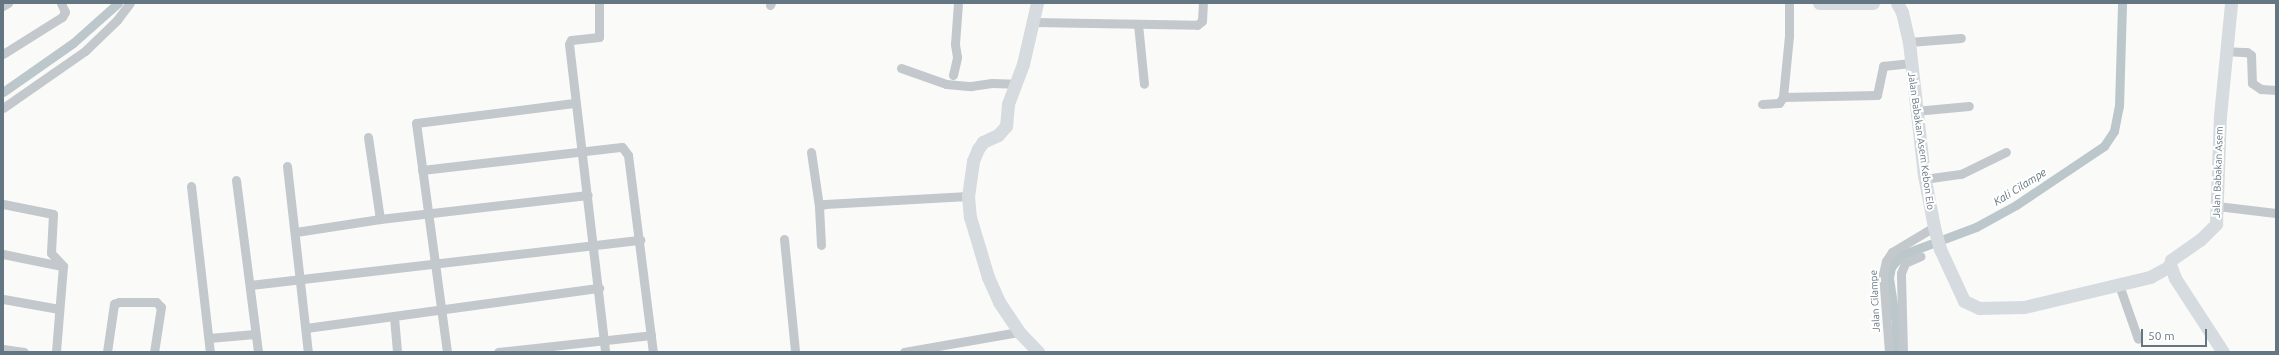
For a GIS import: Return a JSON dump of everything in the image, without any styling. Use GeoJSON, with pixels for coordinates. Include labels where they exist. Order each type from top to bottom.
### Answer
{"type":"FeatureCollection","features":[{"type":"Feature","properties":{"kind":"street"},"geometry":{"type":"LineString","coordinates":[[3,6],[8,3]]}},
{"type":"Feature","properties":{"kind":"street"},"geometry":{"type":"LineString","coordinates":[[3,54],[62,17],[65,12],[61,3]]}},
{"type":"Feature","properties":{"kind":"street"},"geometry":{"type":"LineString","coordinates":[[3,108],[85,51],[117,20],[130,3]]}},
{"type":"Feature","properties":{"kind":"street"},"geometry":{"type":"LineString","coordinates":[[600,3],[599,37],[569,42],[574,103],[588,195],[592,246],[599,288],[605,352]]}},
{"type":"Feature","properties":{"kind":"street"},"geometry":{"type":"LineString","coordinates":[[953,75],[957,57],[955,44],[958,3]]}},
{"type":"Feature","properties":{"kind":"street"},"geometry":{"type":"LineString","coordinates":[[1037,3],[1023,64],[1008,104],[1006,126],[998,135],[983,142],[973,161],[968,196],[970,218],[988,277],[1000,302],[1019,332],[1038,352]]}},
{"type":"Feature","properties":{"kind":"street"},"geometry":{"type":"LineString","coordinates":[[1033,22],[1200,24],[1202,21],[1203,3]]}},
{"type":"Feature","properties":{"kind":"street"},"geometry":{"type":"LineString","coordinates":[[1762,104],[1779,103],[1783,97],[1789,36],[1789,3]]}},
{"type":"Feature","properties":{"kind":"street"},"geometry":{"type":"LineString","coordinates":[[1819,3],[1873,3]]}},
{"type":"Feature","properties":{"kind":"street","name":"Jalan Babakan Asem Kebon Elo"},"geometry":{"type":"LineString","coordinates":[[1896,3],[1902,12],[1909,42],[1915,111],[1924,179],[1936,236],[1960,297],[1970,306],[1979,308],[2024,307],[2150,277],[2170,266]]}},
{"type":"Feature","properties":{"kind":"street","name":"Jalan Babakan Asem"},"geometry":{"type":"LineString","coordinates":[[2170,266],[2171,260],[2200,240],[2214,227],[2217,206],[2220,116],[2225,51],[2231,3]]}},
{"type":"Feature","properties":{"kind":"street"},"geometry":{"type":"LineString","coordinates":[[1138,24],[1144,84]]}},
{"type":"Feature","properties":{"kind":"street"},"geometry":{"type":"LineString","coordinates":[[1909,42],[1961,38]]}},
{"type":"Feature","properties":{"kind":"street"},"geometry":{"type":"LineString","coordinates":[[2225,51],[2248,52],[2251,55],[2252,82],[2261,89],[2276,90]]}},
{"type":"Feature","properties":{"kind":"street"},"geometry":{"type":"LineString","coordinates":[[1783,97],[1877,95],[1883,66],[1910,63]]}},
{"type":"Feature","properties":{"kind":"street"},"geometry":{"type":"LineString","coordinates":[[901,68],[946,84],[971,86],[992,83],[1015,84]]}},
{"type":"Feature","properties":{"kind":"street"},"geometry":{"type":"LineString","coordinates":[[447,352],[422,170],[414,127],[419,121],[574,103]]}},
{"type":"Feature","properties":{"kind":"street"},"geometry":{"type":"LineString","coordinates":[[1915,111],[1969,106]]}},
{"type":"Feature","properties":{"kind":"street"},"geometry":{"type":"LineString","coordinates":[[368,137],[380,219]]}},
{"type":"Feature","properties":{"kind":"street"},"geometry":{"type":"LineString","coordinates":[[422,170],[617,146],[626,150],[640,240],[653,352]]}},
{"type":"Feature","properties":{"kind":"street"},"geometry":{"type":"LineString","coordinates":[[810,152],[819,206],[821,245]]}},
{"type":"Feature","properties":{"kind":"street"},"geometry":{"type":"LineString","coordinates":[[1924,179],[1961,174],[2006,152]]}},
{"type":"Feature","properties":{"kind":"street"},"geometry":{"type":"LineString","coordinates":[[287,166],[302,280],[308,352]]}},
{"type":"Feature","properties":{"kind":"street"},"geometry":{"type":"LineString","coordinates":[[236,180],[258,352]]}},
{"type":"Feature","properties":{"kind":"street"},"geometry":{"type":"LineString","coordinates":[[191,186],[210,352]]}},
{"type":"Feature","properties":{"kind":"street"},"geometry":{"type":"LineString","coordinates":[[296,232],[380,219],[588,195]]}},
{"type":"Feature","properties":{"kind":"street"},"geometry":{"type":"LineString","coordinates":[[819,206],[869,200],[968,196]]}},
{"type":"Feature","properties":{"kind":"street"},"geometry":{"type":"LineString","coordinates":[[3,204],[53,214],[51,253],[62,266],[56,352]]}},
{"type":"Feature","properties":{"kind":"street"},"geometry":{"type":"LineString","coordinates":[[2217,206],[2276,213]]}},
{"type":"Feature","properties":{"kind":"street","name":"Jalan Cilampe"},"geometry":{"type":"LineString","coordinates":[[1889,352],[1883,274],[1886,261],[1892,252],[1936,236]]}},
{"type":"Feature","properties":{"kind":"street"},"geometry":{"type":"LineString","coordinates":[[784,239],[795,352]]}},
{"type":"Feature","properties":{"kind":"street"},"geometry":{"type":"LineString","coordinates":[[250,285],[640,240]]}},
{"type":"Feature","properties":{"kind":"street"},"geometry":{"type":"LineString","coordinates":[[3,254],[62,266]]}},
{"type":"Feature","properties":{"kind":"street"},"geometry":{"type":"LineString","coordinates":[[1903,352],[1901,273],[1905,263],[1921,256]]}},
{"type":"Feature","properties":{"kind":"street"},"geometry":{"type":"LineString","coordinates":[[2170,266],[2175,278],[2223,352]]}},
{"type":"Feature","properties":{"kind":"street"},"geometry":{"type":"LineString","coordinates":[[2119,285],[2138,339]]}},
{"type":"Feature","properties":{"kind":"street"},"geometry":{"type":"LineString","coordinates":[[306,328],[441,311],[599,288]]}},
{"type":"Feature","properties":{"kind":"street"},"geometry":{"type":"LineString","coordinates":[[3,299],[60,309]]}},
{"type":"Feature","properties":{"kind":"street"},"geometry":{"type":"LineString","coordinates":[[107,352],[114,304],[119,302],[156,302],[161,307],[154,352]]}},
{"type":"Feature","properties":{"kind":"street"},"geometry":{"type":"LineString","coordinates":[[394,316],[397,352]]}},
{"type":"Feature","properties":{"kind":"street"},"geometry":{"type":"LineString","coordinates":[[904,352],[1019,332]]}},
{"type":"Feature","properties":{"kind":"street"},"geometry":{"type":"LineString","coordinates":[[209,338],[255,334]]}},
{"type":"Feature","properties":{"kind":"street"},"geometry":{"type":"LineString","coordinates":[[498,352],[651,335]]}},
{"type":"Feature","properties":{"kind":"street"},"geometry":{"type":"LineString","coordinates":[[3,348],[24,352]]}},
{"type":"Feature","properties":{"kind":"waterway"},"geometry":{"type":"LineString","coordinates":[[3,92],[73,43],[118,3]]}},
{"type":"Feature","properties":{"kind":"waterway","name":"Kali Cilampe"},"geometry":{"type":"LineString","coordinates":[[1896,352],[1896,324],[1889,278],[1891,267],[1901,255],[1976,227],[2016,205],[2104,146],[2114,131],[2119,106],[2122,3]]}}]}
